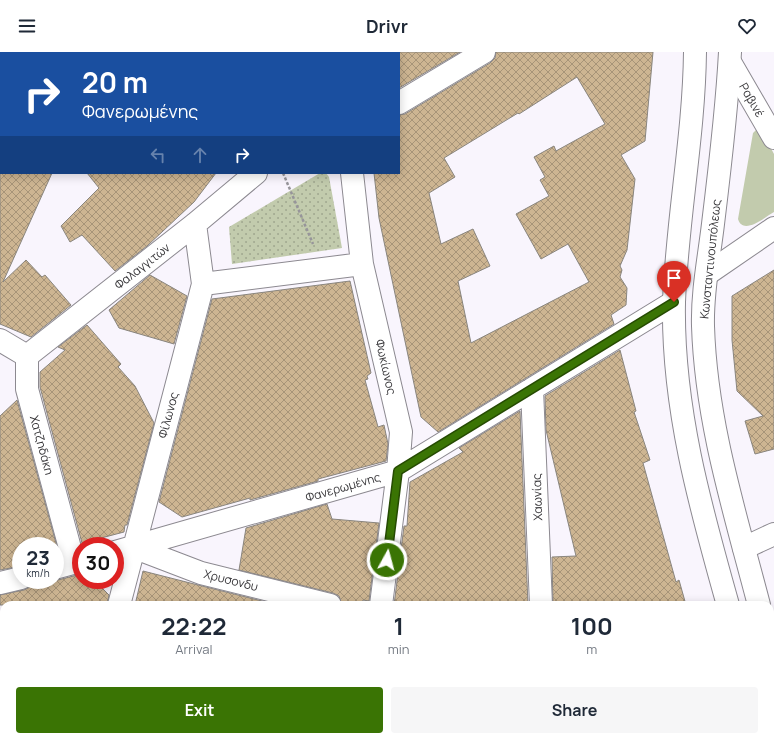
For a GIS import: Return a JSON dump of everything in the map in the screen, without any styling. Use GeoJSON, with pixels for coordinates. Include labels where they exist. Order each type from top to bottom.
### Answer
{"type":"FeatureCollection","features":[{"type":"Feature","properties":{"kind":"street"},"geometry":{"type":"LineString","coordinates":[[400,102],[484,52]]}},
{"type":"Feature","properties":{"kind":"street"},"geometry":{"type":"LineString","coordinates":[[695,52],[695,71],[674,302],[676,376],[684,428],[695,480],[727,601]]}},
{"type":"Feature","properties":{"kind":"street","name":"Ραβινέ"},"geometry":{"type":"LineString","coordinates":[[730,57],[774,138]]}},
{"type":"Feature","properties":{"kind":"street","name":"Κωνσταντινουπόλεως"},"geometry":{"type":"LineString","coordinates":[[730,57],[723,146],[704,295],[703,325],[706,374],[718,447],[758,601]]}},
{"type":"Feature","properties":{"kind":"street","name":"Φαλαγγιτών"},"geometry":{"type":"LineString","coordinates":[[27,356],[195,224],[255,174]]}},
{"type":"Feature","properties":{"kind":"street","name":"Φωκίωνος"},"geometry":{"type":"LineString","coordinates":[[352,174],[362,264],[400,432],[398,471],[382,601]]}},
{"type":"Feature","properties":{"kind":"street","name":"Φίλωνος"},"geometry":{"type":"LineString","coordinates":[[124,550],[203,284],[195,224]]}},
{"type":"Feature","properties":{"kind":"street"},"geometry":{"type":"LineString","coordinates":[[707,274],[774,228]]}},
{"type":"Feature","properties":{"kind":"street"},"geometry":{"type":"LineString","coordinates":[[203,284],[362,264]]}},
{"type":"Feature","properties":{"kind":"street","name":"Φανερωμένης"},"geometry":{"type":"LineString","coordinates":[[124,550],[398,471],[674,302]]}},
{"type":"Feature","properties":{"kind":"street"},"geometry":{"type":"LineString","coordinates":[[0,340],[27,356]]}},
{"type":"Feature","properties":{"kind":"street","name":"Χατζηδάκη"},"geometry":{"type":"LineString","coordinates":[[27,356],[27,390],[70,564]]}},
{"type":"Feature","properties":{"kind":"street","name":"Χαωνίας"},"geometry":{"type":"LineString","coordinates":[[532,389],[541,601]]}},
{"type":"Feature","properties":{"kind":"street"},"geometry":{"type":"LineString","coordinates":[[744,548],[774,534]]}},
{"type":"Feature","properties":{"kind":"street","name":"Χρυσονδυ"},"geometry":{"type":"LineString","coordinates":[[124,550],[201,573],[314,601]]}},
{"type":"Feature","properties":{"kind":"street"},"geometry":{"type":"LineString","coordinates":[[0,583],[12,580]]}},
{"type":"Feature","properties":{"kind":"street","name":"Φίλωνος"},"geometry":{"type":"LineString","coordinates":[[119,601],[120,589]]}},
{"type":"Feature","properties":{"kind":"path"},"geometry":{"type":"LineString","coordinates":[[283,174],[324,269]]}},
{"type":"Feature","properties":{"kind":"green space"},"geometry":{"type":"Polygon","coordinates":[[[756,130],[761,130],[774,154],[774,212],[754,224],[744,226],[738,219],[753,133],[756,130]]]}},
{"type":"Feature","properties":{"kind":"green space"},"geometry":{"type":"Polygon","coordinates":[[[318,174],[327,174],[329,177],[342,248],[232,264],[229,227],[318,174]]]}},
{"type":"Feature","properties":{"kind":"building"},"geometry":{"type":"Polygon","coordinates":[[[400,52],[460,52],[400,87],[400,52]]]}},
{"type":"Feature","properties":{"kind":"building"},"geometry":{"type":"Polygon","coordinates":[[[496,52],[653,52],[645,141],[621,155],[635,179],[627,250],[620,266],[622,270],[620,277],[627,288],[626,305],[611,315],[614,324],[438,432],[421,417],[379,218],[374,174],[400,174],[400,115],[405,114],[490,63],[495,58],[496,52]],[[577,77],[519,114],[518,113],[444,158],[455,177],[429,193],[441,244],[473,229],[490,266],[458,281],[471,343],[589,282],[568,244],[541,259],[516,214],[549,196],[540,180],[545,177],[534,157],[554,146],[556,151],[605,124],[577,77]]]}},
{"type":"Feature","properties":{"kind":"building"},"geometry":{"type":"Polygon","coordinates":[[[0,174],[52,174],[3,282],[26,260],[42,277],[45,275],[71,305],[31,337],[0,324],[0,174]]]}},
{"type":"Feature","properties":{"kind":"building"},"geometry":{"type":"Polygon","coordinates":[[[88,174],[215,174],[194,202],[147,246],[115,271],[82,235],[70,242],[61,226],[99,188],[88,174]]]}},
{"type":"Feature","properties":{"kind":"building"},"geometry":{"type":"Polygon","coordinates":[[[774,270],[774,449],[755,454],[745,421],[763,416],[737,391],[732,340],[732,296],[774,270]]]}},
{"type":"Feature","properties":{"kind":"building"},"geometry":{"type":"Polygon","coordinates":[[[150,275],[187,296],[174,344],[119,328],[109,310],[150,275]]]}},
{"type":"Feature","properties":{"kind":"building"},"geometry":{"type":"Polygon","coordinates":[[[350,281],[371,373],[367,376],[368,379],[365,380],[378,427],[384,425],[388,444],[386,461],[318,479],[318,481],[250,500],[250,498],[182,517],[159,502],[212,299],[350,281]]]}},
{"type":"Feature","properties":{"kind":"building"},"geometry":{"type":"Polygon","coordinates":[[[87,325],[121,364],[118,367],[135,386],[154,423],[124,532],[105,537],[80,537],[40,387],[40,372],[65,350],[58,347],[87,325]]]}},
{"type":"Feature","properties":{"kind":"building"},"geometry":{"type":"Polygon","coordinates":[[[620,350],[636,411],[634,412],[650,460],[643,463],[676,582],[679,580],[685,601],[553,601],[552,557],[576,556],[546,430],[545,396],[620,350]]]}},
{"type":"Feature","properties":{"kind":"building"},"geometry":{"type":"Polygon","coordinates":[[[17,400],[54,537],[12,537],[12,568],[0,570],[0,416],[17,400]]]}},
{"type":"Feature","properties":{"kind":"building"},"geometry":{"type":"Polygon","coordinates":[[[520,411],[528,601],[395,601],[404,526],[407,526],[410,482],[463,452],[459,448],[520,411]]]}},
{"type":"Feature","properties":{"kind":"building"},"geometry":{"type":"Polygon","coordinates":[[[327,504],[332,519],[379,523],[369,601],[341,601],[339,596],[333,593],[239,570],[246,528],[327,504]]]}},
{"type":"Feature","properties":{"kind":"building"},"geometry":{"type":"Polygon","coordinates":[[[143,571],[262,601],[136,601],[143,571]]]}},
{"type":"Feature","properties":{"kind":"building"},"geometry":{"type":"Polygon","coordinates":[[[72,576],[72,589],[103,589],[109,595],[108,601],[0,601],[0,595],[24,590],[64,589],[64,578],[72,576]]]}},
{"type":"Feature","properties":{"kind":"route"},"geometry":{"type":"LineString","coordinates":[[387,560],[398,471],[674,302]]}}]}
